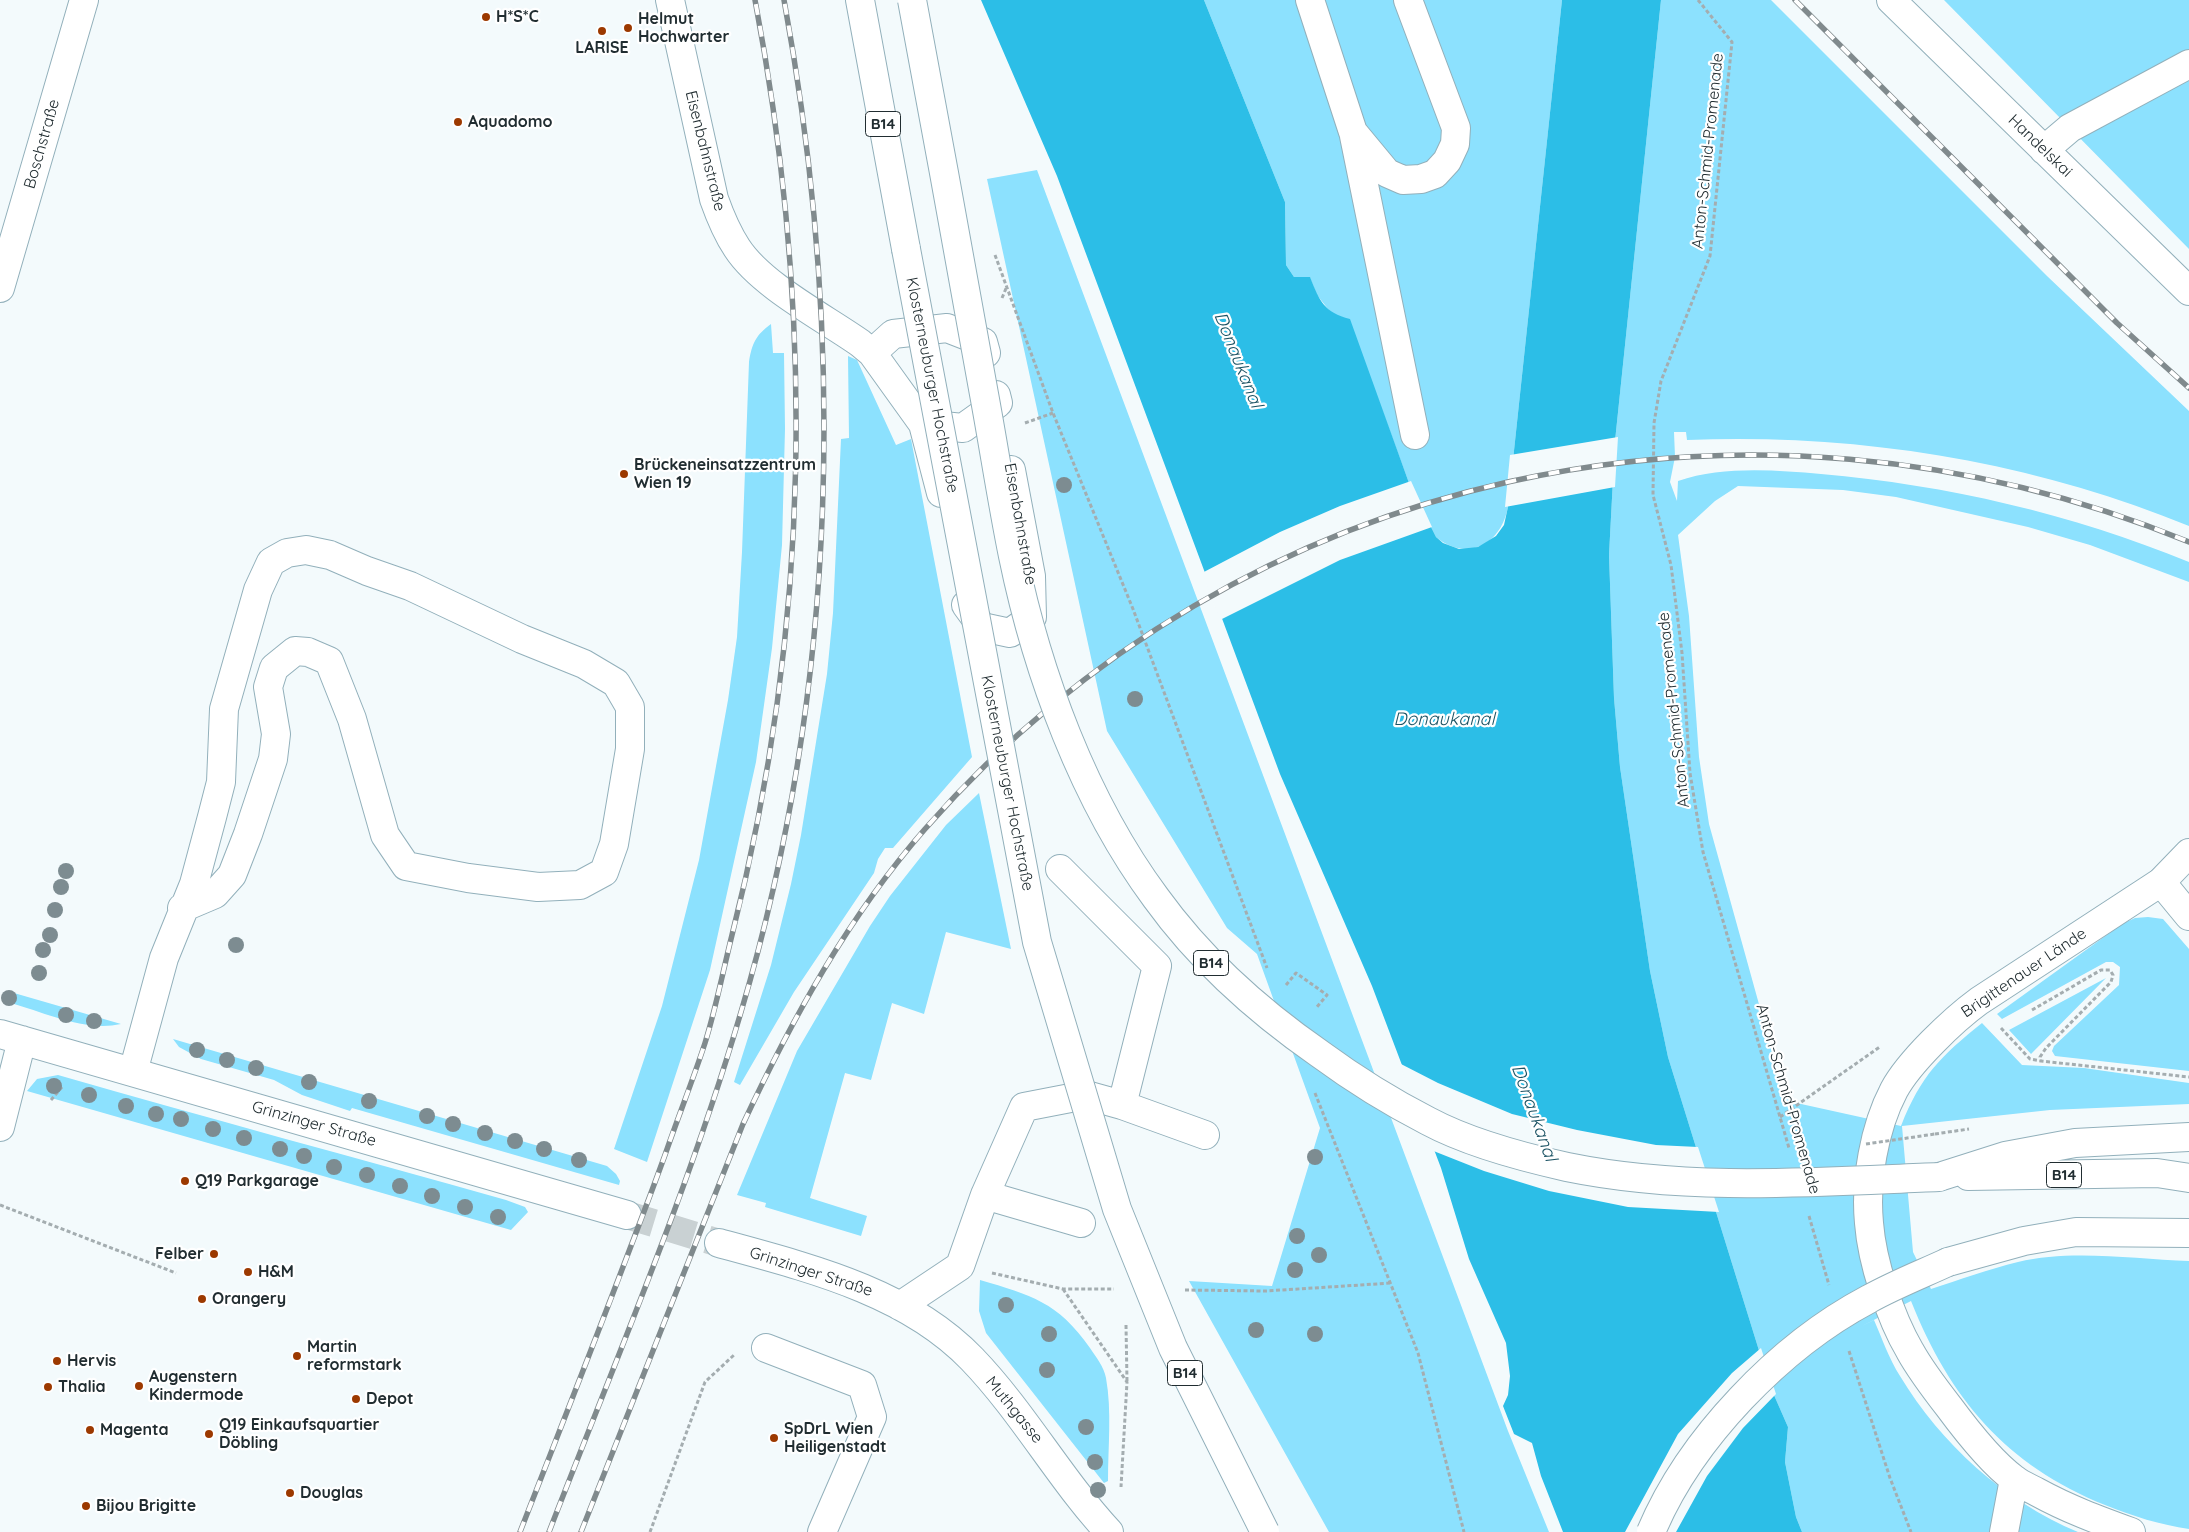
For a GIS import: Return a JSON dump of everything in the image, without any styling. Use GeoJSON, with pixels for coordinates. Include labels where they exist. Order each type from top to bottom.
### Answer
{"type":"FeatureCollection","features":[{"type":"Feature","properties":{"kind":"main road","name":"Boschstraße"},"geometry":{"type":"LineString","coordinates":[[2,270],[84,0]]}},
{"type":"Feature","properties":{"kind":"main road","name":"Eisenbahnstraße"},"geometry":{"type":"LineString","coordinates":[[670,0],[707,175],[723,223],[736,248],[769,281],[872,353],[922,424],[947,515],[966,607],[982,627],[1010,633],[1032,617],[1031,576],[998,403],[983,342],[947,328],[893,334],[872,353]]}},
{"type":"Feature","properties":{"kind":"main road","name":"Klosterneuburger Hochstraße"},"geometry":{"type":"LineString","coordinates":[[860,0],[1037,942],[1118,1209],[1173,1348],[1264,1532]]}},
{"type":"Feature","properties":{"kind":"main road","name":"B14"},"geometry":{"type":"LineString","coordinates":[[912,0],[1013,558],[1046,680],[1078,762],[1118,840],[1156,898],[1202,954],[1277,1024],[1348,1074],[1431,1123],[1500,1149],[1566,1166],[1654,1179],[1728,1184],[1939,1177],[2157,1173],[2189,1178]]}},
{"type":"Feature","properties":{"kind":"main road"},"geometry":{"type":"LineString","coordinates":[[1310,0],[1353,132],[1414,436]]}},
{"type":"Feature","properties":{"kind":"main road"},"geometry":{"type":"LineString","coordinates":[[1353,132],[1387,173],[1403,180],[1421,179],[1435,174],[1447,161],[1455,144],[1456,128],[1408,0]]}},
{"type":"Feature","properties":{"kind":"main road","name":"Handelskai"},"geometry":{"type":"LineString","coordinates":[[1891,0],[2189,291]]}},
{"type":"Feature","properties":{"kind":"main road"},"geometry":{"type":"LineString","coordinates":[[2044,150],[2070,128],[2189,64]]}},
{"type":"Feature","properties":{"kind":"main road"},"geometry":{"type":"LineString","coordinates":[[922,424],[963,428],[998,403]]}},
{"type":"Feature","properties":{"kind":"main road"},"geometry":{"type":"LineString","coordinates":[[133,1072],[164,958],[182,908],[194,884],[221,782],[224,709],[258,590],[271,562],[287,553],[306,550],[330,555],[367,571],[410,586],[522,640],[584,664],[616,683],[630,707],[630,749],[614,844],[604,872],[580,885],[538,887],[468,878],[406,866],[385,835],[352,719],[329,661],[308,652],[295,651],[274,668],[268,687],[276,734],[273,759],[232,875],[215,894],[182,908]]}},
{"type":"Feature","properties":{"kind":"main road"},"geometry":{"type":"LineString","coordinates":[[2189,853],[2161,882],[2189,916]]}},
{"type":"Feature","properties":{"kind":"main road"},"geometry":{"type":"LineString","coordinates":[[1060,869],[1157,966],[1122,1105]]}},
{"type":"Feature","properties":{"kind":"main road","name":"Brigittenauer Lände"},"geometry":{"type":"LineString","coordinates":[[2131,1532],[2072,1511],[2014,1480],[1969,1433],[1909,1351],[1889,1304],[1878,1267],[1869,1222],[1870,1186],[1881,1122],[1894,1089],[1927,1047],[1964,1012],[1979,1001],[2161,882]]}},
{"type":"Feature","properties":{"kind":"main road"},"geometry":{"type":"LineString","coordinates":[[0,1127],[11,1037]]}},
{"type":"Feature","properties":{"kind":"main road","name":"Grinzinger Straße"},"geometry":{"type":"LineString","coordinates":[[11,1037],[627,1215]]}},
{"type":"Feature","properties":{"kind":"main road"},"geometry":{"type":"LineString","coordinates":[[900,1306],[960,1266],[985,1195],[1024,1107],[1086,1095],[1122,1105],[1205,1135]]}},
{"type":"Feature","properties":{"kind":"main road"},"geometry":{"type":"LineString","coordinates":[[1939,1177],[2005,1156],[2075,1143],[2189,1137]]}},
{"type":"Feature","properties":{"kind":"main road"},"geometry":{"type":"LineString","coordinates":[[985,1195],[1081,1223]]}},
{"type":"Feature","properties":{"kind":"main road"},"geometry":{"type":"LineString","coordinates":[[1651,1532],[1699,1448],[1744,1394],[1806,1340],[1868,1299],[1948,1262],[2024,1241],[2076,1232],[2189,1233]]}},
{"type":"Feature","properties":{"kind":"main road","name":"Grinzinger Straße"},"geometry":{"type":"LineString","coordinates":[[719,1243],[847,1281],[900,1306]]}},
{"type":"Feature","properties":{"kind":"main road","name":"Muthgasse"},"geometry":{"type":"LineString","coordinates":[[900,1306],[932,1326],[971,1357],[1045,1448],[1088,1510],[1108,1532]]}},
{"type":"Feature","properties":{"kind":"main road"},"geometry":{"type":"LineString","coordinates":[[766,1348],[862,1385],[872,1417],[822,1532]]}},
{"type":"Feature","properties":{"kind":"main road"},"geometry":{"type":"LineString","coordinates":[[2004,1532],[2014,1480]]}},
{"type":"Feature","properties":{"kind":"path","name":"Anton-Schmid-Promenade"},"geometry":{"type":"LineString","coordinates":[[1698,0],[1732,42],[1710,256],[1660,381],[1654,423],[1653,495],[1671,565],[1682,654],[1690,773],[1703,852],[1792,1153],[1783,1152]]}},
{"type":"Feature","properties":{"kind":"path"},"geometry":{"type":"LineString","coordinates":[[993,249],[1053,413],[1133,609],[1268,970]]}},
{"type":"Feature","properties":{"kind":"path"},"geometry":{"type":"LineString","coordinates":[[2026,1014],[2101,970],[2110,970],[2113,975],[2111,982],[2046,1048],[2040,1057],[2041,1061]]}},
{"type":"Feature","properties":{"kind":"path"},"geometry":{"type":"LineString","coordinates":[[1286,984],[1296,973],[1327,995],[1314,1009],[1320,1016]]}},
{"type":"Feature","properties":{"kind":"path"},"geometry":{"type":"LineString","coordinates":[[1979,1001],[2030,1060],[2189,1077]]}},
{"type":"Feature","properties":{"kind":"path"},"geometry":{"type":"LineString","coordinates":[[2001,1028],[2009,1023]]}},
{"type":"Feature","properties":{"kind":"path"},"geometry":{"type":"LineString","coordinates":[[1314,1090],[1418,1353],[1464,1532]]}},
{"type":"Feature","properties":{"kind":"path"},"geometry":{"type":"LineString","coordinates":[[1860,1145],[1935,1134]]}},
{"type":"Feature","properties":{"kind":"path"},"geometry":{"type":"LineString","coordinates":[[0,1205],[176,1273]]}},
{"type":"Feature","properties":{"kind":"path","name":"Anton-Schmid-Promenade"},"geometry":{"type":"LineString","coordinates":[[1807,1212],[1831,1292]]}},
{"type":"Feature","properties":{"kind":"path"},"geometry":{"type":"LineString","coordinates":[[1063,1289],[1127,1382]]}},
{"type":"Feature","properties":{"kind":"path"},"geometry":{"type":"LineString","coordinates":[[1121,1487],[1127,1382],[1126,1317]]}},
{"type":"Feature","properties":{"kind":"path"},"geometry":{"type":"LineString","coordinates":[[1847,1346],[1890,1478],[1911,1532]]}},
{"type":"Feature","properties":{"kind":"path"},"geometry":{"type":"LineString","coordinates":[[650,1532],[705,1382],[731,1356],[766,1348]]}},
{"type":"Feature","properties":{"kind":"shaded area"},"geometry":{"type":"Polygon","coordinates":[[[1204,0],[1562,0],[1508,507],[1498,531],[1491,540],[1481,546],[1471,549],[1460,548],[1448,545],[1436,537],[1409,483],[1377,396],[1332,314],[1317,295],[1310,278],[1294,277],[1286,265],[1285,202],[1204,0]]]}},
{"type":"Feature","properties":{"kind":"shaded area"},"geometry":{"type":"Polygon","coordinates":[[[1661,0],[1771,0],[2047,276],[2189,411],[2189,526],[2129,503],[2068,484],[2006,468],[1879,447],[1815,441],[1687,440],[1686,432],[1674,432],[1675,457],[1670,482],[1677,501],[1678,481],[1695,476],[1730,471],[1803,473],[1868,479],[1915,486],[1962,494],[2054,516],[2145,545],[2189,562],[2189,582],[2090,545],[2028,527],[1896,497],[1843,490],[1738,486],[1715,501],[1678,535],[1689,616],[1699,757],[1709,824],[1785,1098],[1792,1102],[1901,1126],[1916,1093],[1934,1068],[1955,1046],[1982,1023],[2022,1065],[2084,1068],[2189,1083],[2189,1104],[2050,1110],[1902,1126],[1913,1252],[1931,1289],[1996,1268],[2038,1258],[2081,1255],[2189,1261],[2189,1529],[2147,1520],[2105,1505],[2070,1489],[2038,1470],[2010,1449],[1985,1425],[1963,1398],[1926,1336],[1911,1301],[1862,1326],[1874,1320],[1892,1363],[1916,1401],[1955,1447],[1977,1468],[2025,1504],[2078,1532],[1802,1532],[1796,1517],[1785,1462],[1788,1427],[1770,1386],[1668,1057],[1650,971],[1620,767],[1614,698],[1609,555],[1615,441],[1661,0]]]}},
{"type":"Feature","properties":{"kind":"shaded area"},"geometry":{"type":"Polygon","coordinates":[[[1944,0],[2189,0],[2189,249],[1944,0]]]}},
{"type":"Feature","properties":{"kind":"shaded area"},"geometry":{"type":"Polygon","coordinates":[[[1037,170],[1508,1431],[1549,1532],[1329,1532],[1189,1281],[1272,1286],[1320,1128],[1257,954],[1227,928],[1107,731],[987,179],[1037,170]]]}},
{"type":"Feature","properties":{"kind":"shaded area"},"geometry":{"type":"Polygon","coordinates":[[[771,324],[773,353],[784,353],[785,429],[782,545],[772,648],[756,762],[710,970],[647,1162],[614,1149],[662,1006],[699,860],[728,700],[737,637],[749,362],[756,340],[771,324]]]}},
{"type":"Feature","properties":{"kind":"shaded area"},"geometry":{"type":"Polygon","coordinates":[[[848,356],[857,360],[896,445],[911,439],[972,757],[893,848],[885,848],[878,859],[874,873],[794,992],[740,1085],[734,1082],[771,965],[791,884],[801,835],[827,674],[833,613],[841,439],[849,438],[848,356]]]}},
{"type":"Feature","properties":{"kind":"shaded area"},"geometry":{"type":"Polygon","coordinates":[[[979,793],[1011,949],[946,932],[924,1014],[892,1003],[871,1080],[845,1073],[810,1198],[867,1216],[861,1236],[765,1207],[766,1203],[737,1195],[797,1051],[870,926],[890,896],[946,825],[979,793]]]}},
{"type":"Feature","properties":{"kind":"shaded area"},"geometry":{"type":"Polygon","coordinates":[[[2135,918],[2163,919],[2189,949],[2189,1071],[2055,1056],[2052,1051],[2054,1046],[2119,985],[2120,967],[2113,962],[2106,962],[2002,1019],[1997,1014],[2122,924],[2135,918]]]}},
{"type":"Feature","properties":{"kind":"shaded area"},"geometry":{"type":"Polygon","coordinates":[[[2106,978],[2031,1054],[2009,1030],[2106,978]]]}},
{"type":"Feature","properties":{"kind":"shaded area"},"geometry":{"type":"Polygon","coordinates":[[[14,993],[121,1024],[94,1026],[66,1020],[11,1003],[14,993]]]}},
{"type":"Feature","properties":{"kind":"shaded area"},"geometry":{"type":"Polygon","coordinates":[[[173,1039],[607,1166],[616,1174],[620,1181],[619,1185],[352,1108],[350,1111],[302,1095],[274,1080],[201,1059],[179,1047],[173,1039]]]}},
{"type":"Feature","properties":{"kind":"shaded area"},"geometry":{"type":"Polygon","coordinates":[[[58,1075],[506,1200],[525,1207],[528,1212],[511,1230],[27,1091],[37,1079],[58,1075]]]}},
{"type":"Feature","properties":{"kind":"shaded area"},"geometry":{"type":"Polygon","coordinates":[[[980,1280],[1029,1296],[1055,1310],[1078,1332],[1102,1366],[1108,1391],[1108,1481],[1104,1483],[986,1333],[979,1311],[980,1280]]]}},
{"type":"Feature","properties":{"kind":"water","name":"Donaukanal"},"geometry":{"type":"Polygon","coordinates":[[[981,0],[1204,0],[1285,202],[1286,265],[1294,277],[1310,277],[1324,305],[1334,313],[1350,319],[1409,483],[1436,537],[1443,543],[1459,549],[1478,547],[1496,536],[1504,525],[1508,507],[1562,0],[1661,0],[1615,441],[1609,555],[1614,698],[1620,767],[1650,971],[1668,1057],[1770,1386],[1788,1427],[1785,1462],[1796,1517],[1802,1532],[1563,1532],[1541,1476],[1532,1443],[1514,1434],[1503,1406],[1508,1395],[1510,1376],[1506,1343],[1469,1259],[1441,1168],[1372,986],[1280,774],[1057,176],[981,0]]]}},
{"type":"Feature","properties":{"kind":"pier"},"geometry":{"type":"Polygon","coordinates":[[[1618,437],[1615,487],[1505,507],[1510,455],[1618,437]]]}},
{"type":"Feature","properties":{"kind":"pier"},"geometry":{"type":"Polygon","coordinates":[[[1411,481],[1432,527],[1340,560],[1220,620],[1202,573],[1280,532],[1340,506],[1411,481]]]}},
{"type":"Feature","properties":{"kind":"pier"},"geometry":{"type":"Polygon","coordinates":[[[1399,1063],[1438,1083],[1512,1114],[1577,1130],[1656,1145],[1698,1147],[1719,1212],[1628,1207],[1549,1191],[1484,1171],[1431,1150],[1399,1063]]]}},
{"type":"Feature","properties":{"kind":"pier"},"geometry":{"type":"Polygon","coordinates":[[[1761,1348],[1776,1394],[1743,1428],[1707,1476],[1676,1532],[1625,1532],[1678,1434],[1732,1373],[1761,1348]]]}},
{"type":"Feature","properties":{"kind":"tunnel"},"geometry":{"type":"LineString","coordinates":[[627,1215],[719,1243]]}},
{"type":"Feature","properties":{"kind":"railway"},"geometry":{"type":"LineString","coordinates":[[520,1532],[630,1249],[705,1043],[713,1016],[758,818],[777,702],[790,585],[796,469],[795,352],[788,236],[774,118],[755,0]]}},
{"type":"Feature","properties":{"kind":"railway"},"geometry":{"type":"LineString","coordinates":[[549,1532],[651,1274],[721,1078],[741,1012],[774,888],[798,762],[814,636],[822,509],[823,381],[817,254],[804,127],[784,0]]}},
{"type":"Feature","properties":{"kind":"railway"},"geometry":{"type":"LineString","coordinates":[[1795,0],[2117,323],[2189,388]]}},
{"type":"Feature","properties":{"kind":"railway"},"geometry":{"type":"LineString","coordinates":[[581,1532],[743,1124],[781,1046],[846,933],[871,897],[925,829],[1052,705],[1194,606],[1348,531],[1510,482],[1678,457],[1850,459],[2021,487],[2189,542]]}},
{"type":"Feature","properties":{"kind":"place","name":"H*S*C"},"geometry":{"type":"Point","coordinates":[486,17]}},
{"type":"Feature","properties":{"kind":"place","name":"Helmut Hochwarter"},"geometry":{"type":"Point","coordinates":[628,28]}},
{"type":"Feature","properties":{"kind":"place","name":"LARISE"},"geometry":{"type":"Point","coordinates":[602,31]}},
{"type":"Feature","properties":{"kind":"place","name":"Aquadomo"},"geometry":{"type":"Point","coordinates":[458,122]}},
{"type":"Feature","properties":{"kind":"place","name":"Brückeneinsatzzentrum Wien 19"},"geometry":{"type":"Point","coordinates":[624,474]}},
{"type":"Feature","properties":{"kind":"place","name":"Q19 Parkgarage"},"geometry":{"type":"Point","coordinates":[185,1181]}},
{"type":"Feature","properties":{"kind":"place","name":"Felber"},"geometry":{"type":"Point","coordinates":[214,1254]}},
{"type":"Feature","properties":{"kind":"place","name":"H&M"},"geometry":{"type":"Point","coordinates":[248,1272]}},
{"type":"Feature","properties":{"kind":"place","name":"Orangery"},"geometry":{"type":"Point","coordinates":[202,1299]}},
{"type":"Feature","properties":{"kind":"place","name":"Martin reformstark"},"geometry":{"type":"Point","coordinates":[297,1356]}},
{"type":"Feature","properties":{"kind":"place","name":"Hervis"},"geometry":{"type":"Point","coordinates":[57,1361]}},
{"type":"Feature","properties":{"kind":"place","name":"Augenstern Kindermode"},"geometry":{"type":"Point","coordinates":[139,1386]}},
{"type":"Feature","properties":{"kind":"place","name":"Thalia"},"geometry":{"type":"Point","coordinates":[48,1387]}},
{"type":"Feature","properties":{"kind":"place","name":"Depot"},"geometry":{"type":"Point","coordinates":[356,1399]}},
{"type":"Feature","properties":{"kind":"place","name":"Magenta"},"geometry":{"type":"Point","coordinates":[90,1430]}},
{"type":"Feature","properties":{"kind":"place","name":"Q19 Einkaufsquartier Döbling"},"geometry":{"type":"Point","coordinates":[209,1434]}},
{"type":"Feature","properties":{"kind":"place","name":"SpDrL Wien Heiligenstadt"},"geometry":{"type":"Point","coordinates":[774,1438]}},
{"type":"Feature","properties":{"kind":"place","name":"Douglas"},"geometry":{"type":"Point","coordinates":[290,1493]}},
{"type":"Feature","properties":{"kind":"place","name":"Bijou Brigitte"},"geometry":{"type":"Point","coordinates":[86,1506]}}]}
